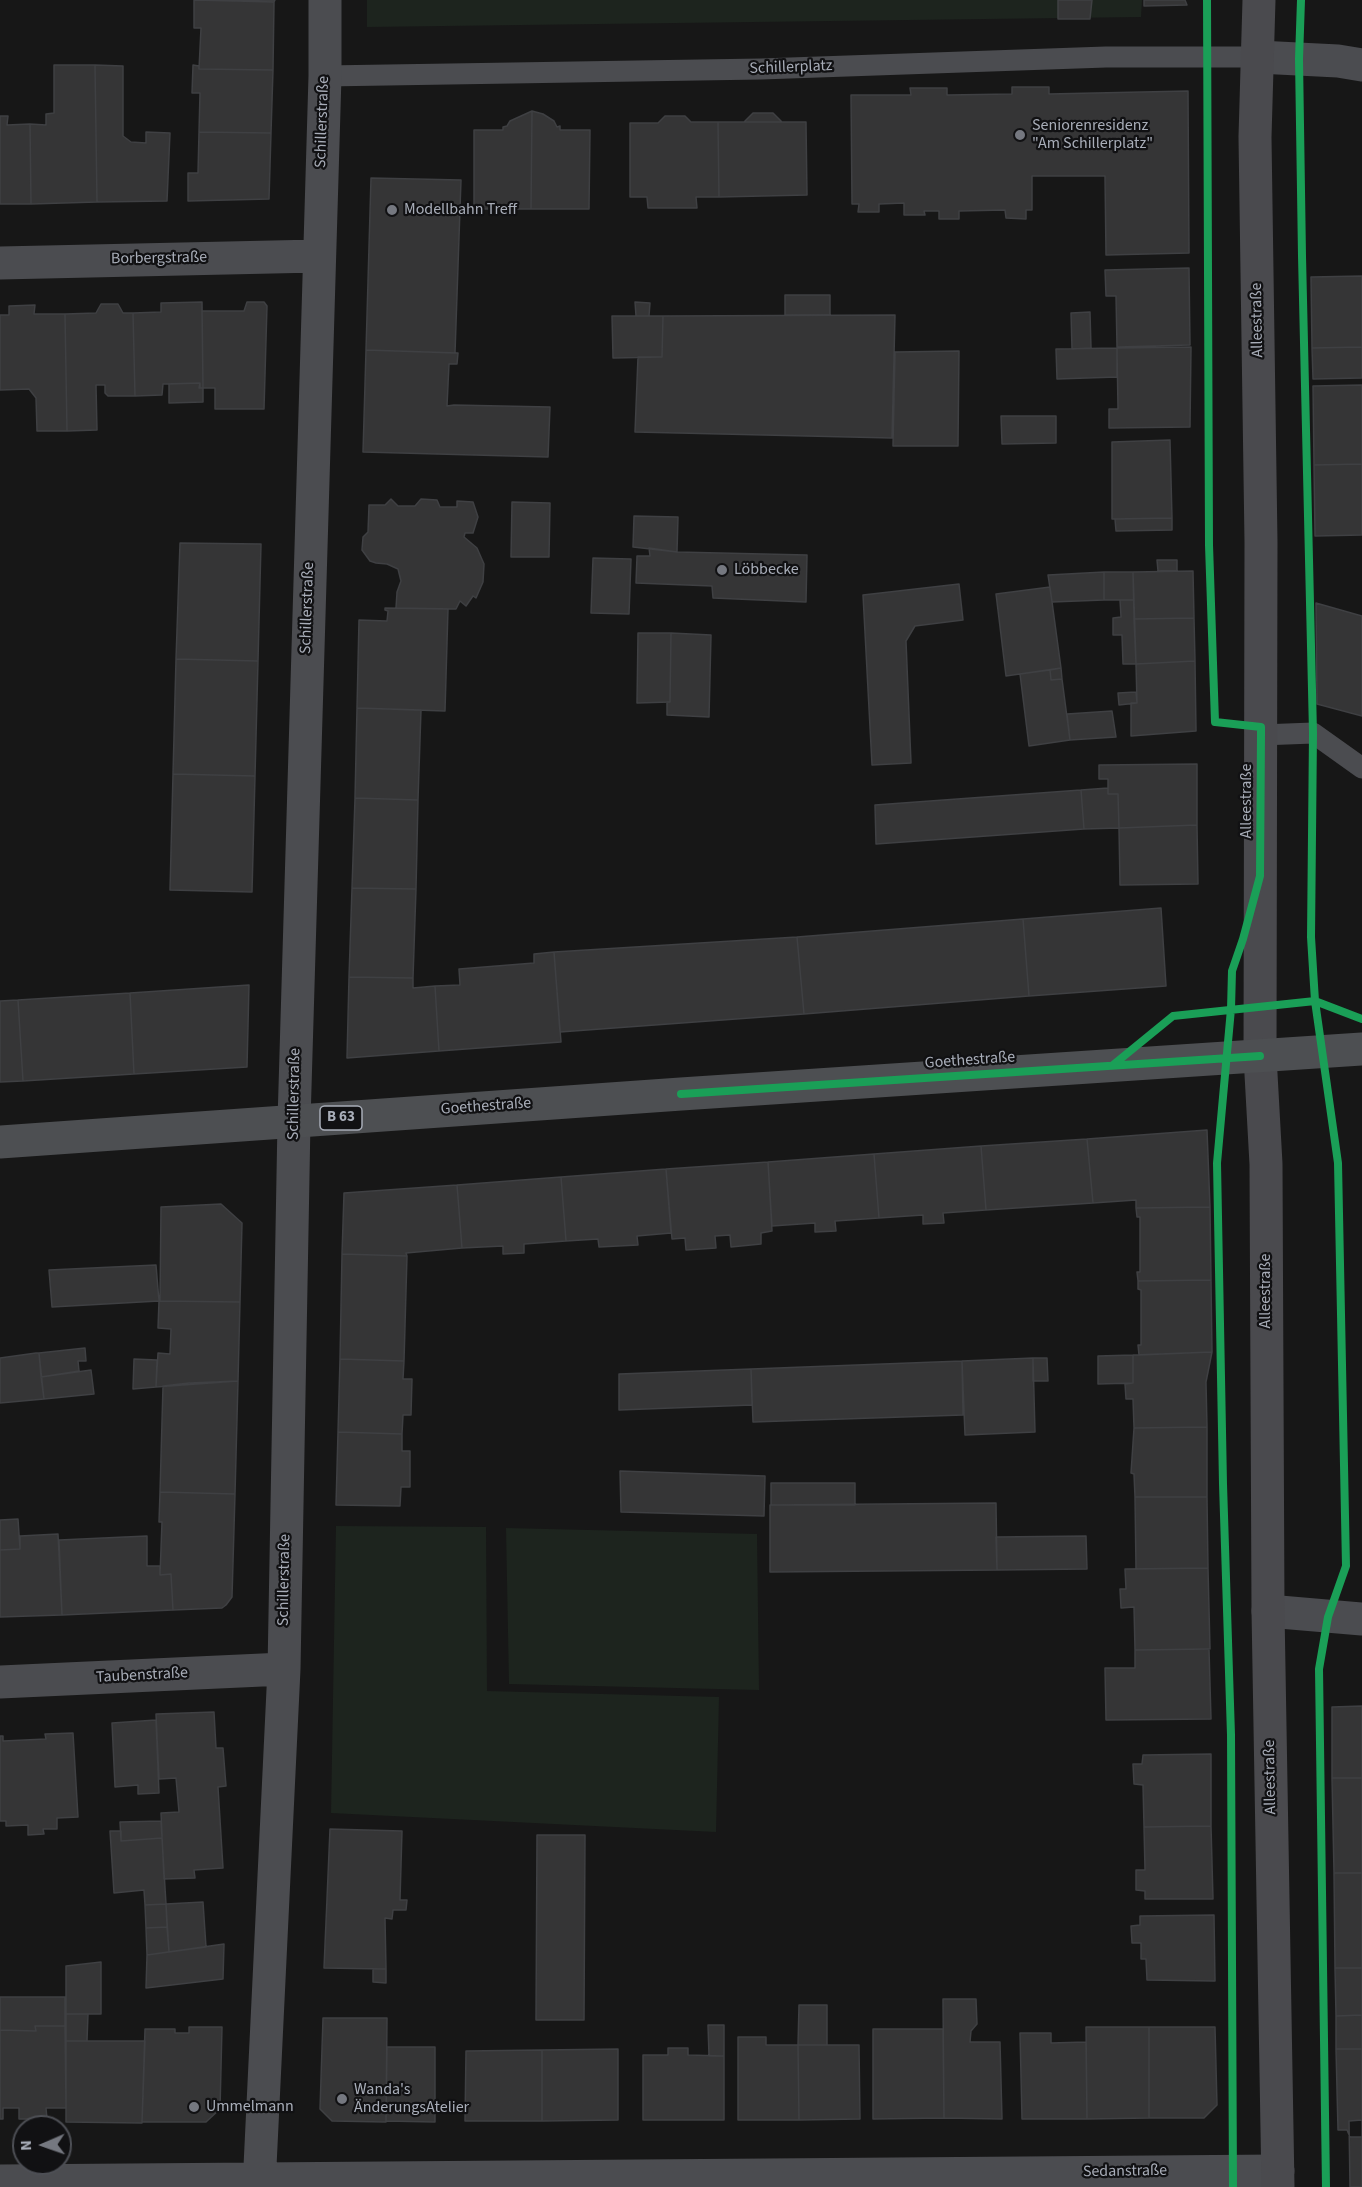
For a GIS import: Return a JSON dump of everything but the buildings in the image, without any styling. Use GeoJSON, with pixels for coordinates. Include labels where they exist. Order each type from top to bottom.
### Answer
{"type":"FeatureCollection","features":[{"type":"Feature","properties":{"kind":"main road","name":"Alleestraße"},"geometry":{"type":"LineString","coordinates":[[1259,0],[1255,137],[1261,542],[1260,1056],[1266,1164],[1268,1611],[1278,2179]]}},
{"type":"Feature","properties":{"kind":"main road","name":"B 63"},"geometry":{"type":"LineString","coordinates":[[1260,1056],[1362,1049]]}},
{"type":"Feature","properties":{"kind":"main road","name":"Goethestraße"},"geometry":{"type":"LineString","coordinates":[[0,1142],[1260,1056]]}},
{"type":"Feature","properties":{"kind":"street","name":"Schillerstraße"},"geometry":{"type":"LineString","coordinates":[[259,2183],[284,1669],[294,1121],[325,76],[325,0]]}},
{"type":"Feature","properties":{"kind":"street"},"geometry":{"type":"LineString","coordinates":[[1258,57],[1338,61],[1362,65]]}},
{"type":"Feature","properties":{"kind":"street","name":"Borbergstraße"},"geometry":{"type":"LineString","coordinates":[[0,263],[318,256]]}},
{"type":"Feature","properties":{"kind":"street"},"geometry":{"type":"LineString","coordinates":[[1268,1611],[1362,1619]]}},
{"type":"Feature","properties":{"kind":"street","name":"Taubenstraße"},"geometry":{"type":"LineString","coordinates":[[0,1682],[284,1669]]}},
{"type":"Feature","properties":{"kind":"street","name":"Sedanstraße"},"geometry":{"type":"LineString","coordinates":[[0,2181],[259,2183],[1278,2179]]}},
{"type":"Feature","properties":{"kind":"lane","name":"Schillerplatz"},"geometry":{"type":"LineString","coordinates":[[325,76],[761,69],[1106,57],[1258,57]]}},
{"type":"Feature","properties":{"kind":"lane"},"geometry":{"type":"LineString","coordinates":[[1261,735],[1313,734],[1362,768]]}},
{"type":"Feature","properties":{"kind":"shaded area"},"geometry":{"type":"Polygon","coordinates":[[[367,0],[1142,0],[1141,17],[367,27],[367,0]]]}},
{"type":"Feature","properties":{"kind":"shaded area"},"geometry":{"type":"Polygon","coordinates":[[[336,1526],[486,1527],[487,1691],[719,1697],[716,1832],[331,1813],[336,1526]]]}},
{"type":"Feature","properties":{"kind":"shaded area"},"geometry":{"type":"Polygon","coordinates":[[[506,1528],[757,1534],[759,1690],[509,1684],[506,1528]]]}},
{"type":"Feature","properties":{"kind":"cycle path"},"geometry":{"type":"LineString","coordinates":[[1207,0],[1209,545],[1215,722],[1261,727],[1260,876],[1232,971],[1231,1009],[1217,1163],[1223,1484],[1231,1735],[1233,2187]]}},
{"type":"Feature","properties":{"kind":"cycle path"},"geometry":{"type":"LineString","coordinates":[[1301,0],[1299,59],[1302,256],[1313,733],[1311,937],[1315,1001],[1338,1163],[1346,1566],[1328,1617],[1319,1669],[1326,2187]]}},
{"type":"Feature","properties":{"kind":"cycle path"},"geometry":{"type":"LineString","coordinates":[[1113,1065],[1173,1016],[1315,1001],[1362,1019]]}},
{"type":"Feature","properties":{"kind":"cycle path"},"geometry":{"type":"LineString","coordinates":[[681,1094],[1260,1056]]}},
{"type":"Feature","properties":{"kind":"place","name":"Seniorenresidenz \"Am Schillerplatz\""},"geometry":{"type":"Point","coordinates":[1020,135]}},
{"type":"Feature","properties":{"kind":"place","name":"Modellbahn Treff"},"geometry":{"type":"Point","coordinates":[392,210]}},
{"type":"Feature","properties":{"kind":"place","name":"Löbbecke"},"geometry":{"type":"Point","coordinates":[722,570]}},
{"type":"Feature","properties":{"kind":"place","name":"Wanda's ÄnderungsAtelier"},"geometry":{"type":"Point","coordinates":[342,2099]}},
{"type":"Feature","properties":{"kind":"place","name":"Ummelmann"},"geometry":{"type":"Point","coordinates":[194,2107]}}]}
